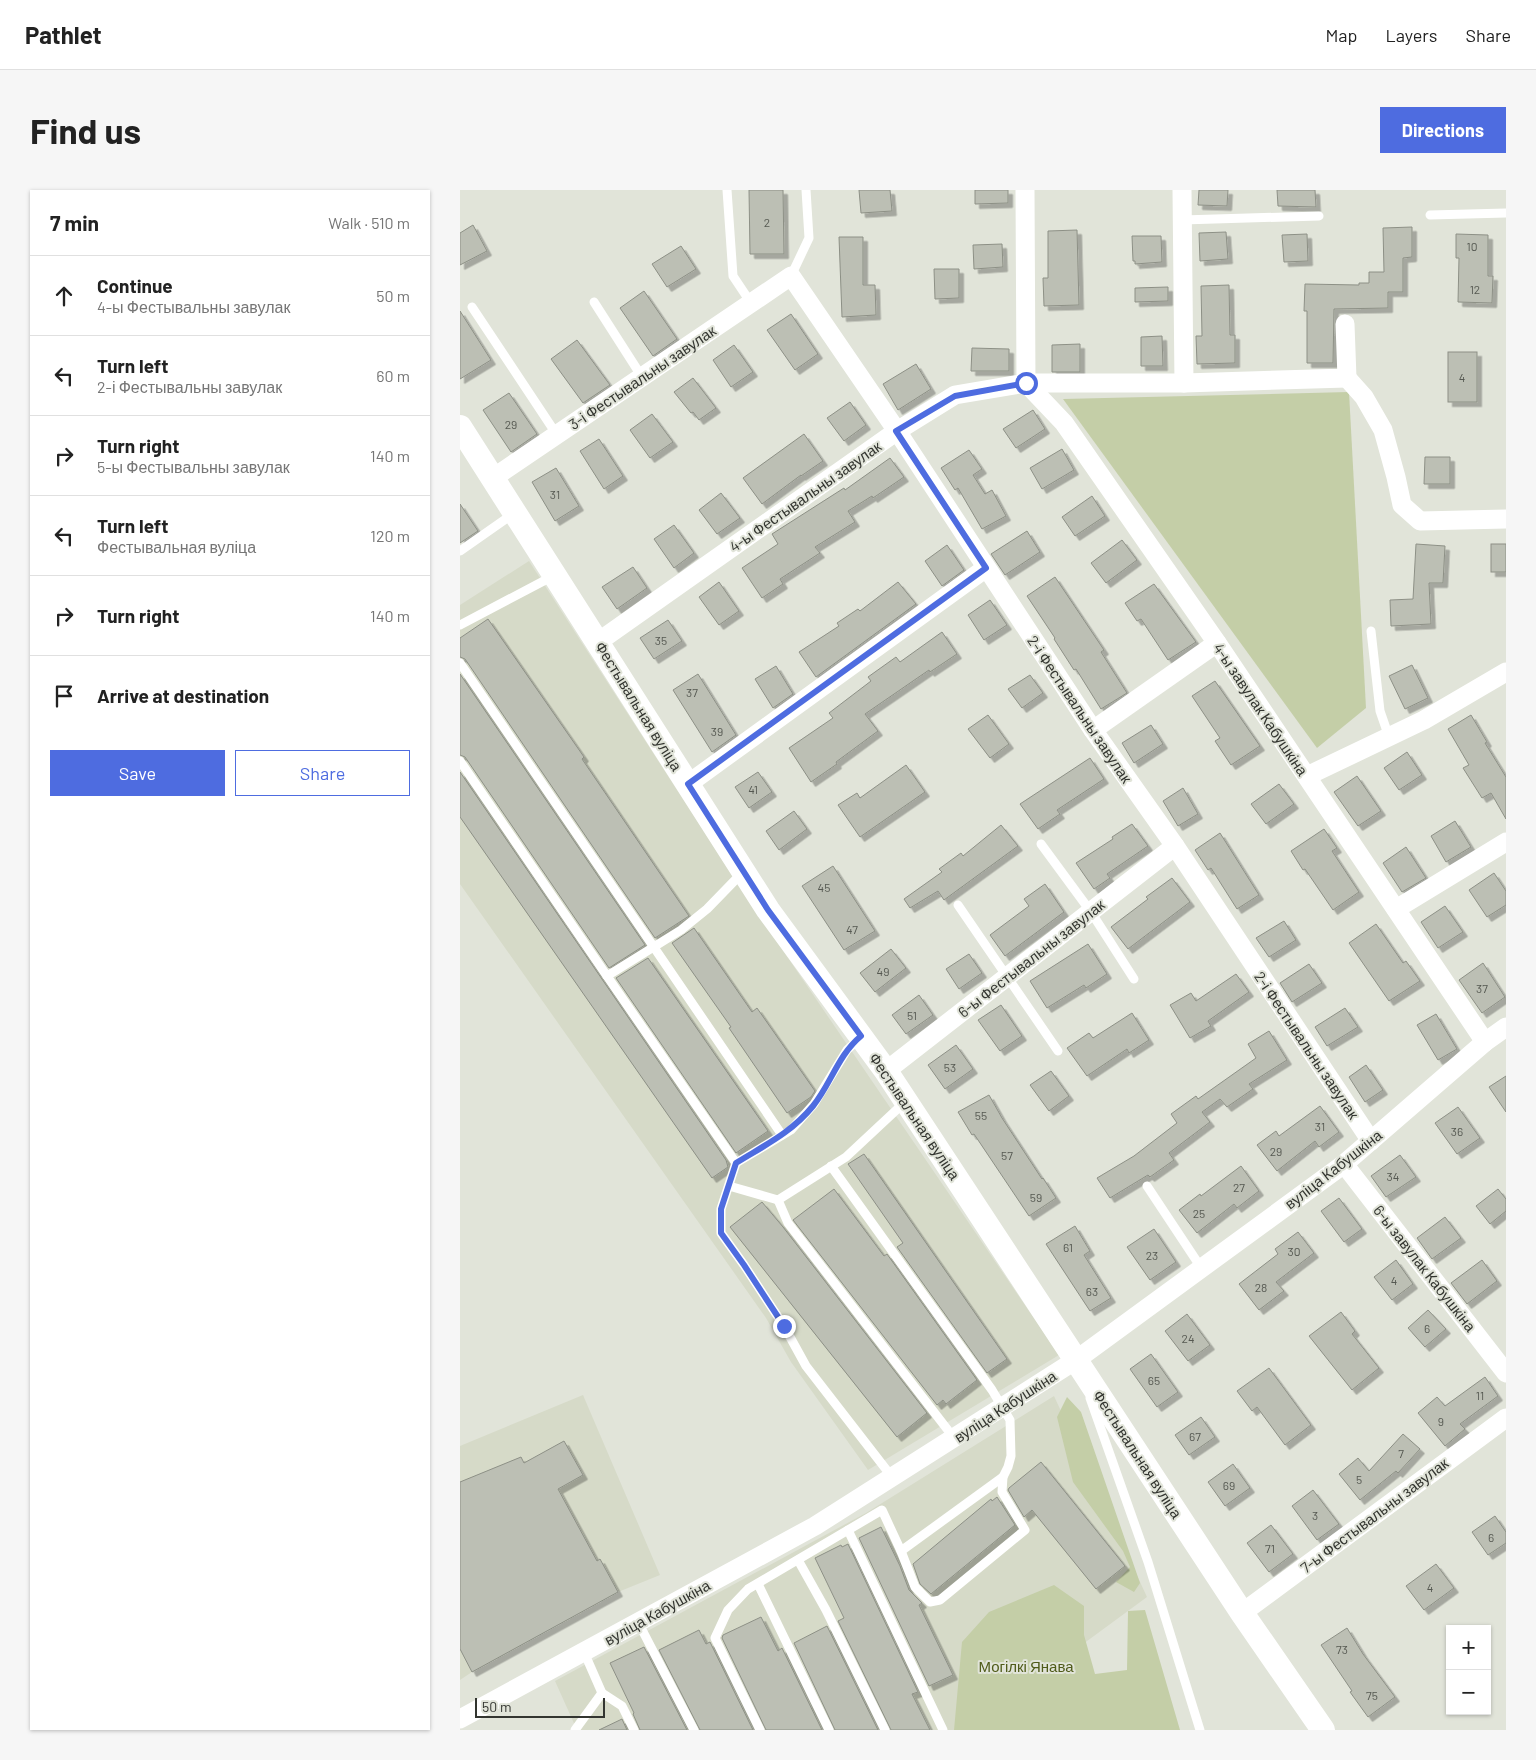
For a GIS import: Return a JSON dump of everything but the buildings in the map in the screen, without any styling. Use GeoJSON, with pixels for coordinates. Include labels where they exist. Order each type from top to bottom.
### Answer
{"type":"FeatureCollection","features":[{"type":"Feature","properties":{"kind":"street"},"geometry":{"type":"LineString","coordinates":[[1025,190],[1026,383]]}},
{"type":"Feature","properties":{"kind":"street"},"geometry":{"type":"LineString","coordinates":[[1182,190],[1184,383]]}},
{"type":"Feature","properties":{"kind":"street","name":"3-і Фестывальны завулак"},"geometry":{"type":"LineString","coordinates":[[493,478],[791,276]]}},
{"type":"Feature","properties":{"kind":"street","name":"2-і Фестывальны завулак"},"geometry":{"type":"LineString","coordinates":[[791,276],[896,431],[1093,730],[1175,846],[1371,1141]]}},
{"type":"Feature","properties":{"kind":"street"},"geometry":{"type":"LineString","coordinates":[[1345,324],[1347,378],[1364,396],[1383,430],[1402,505],[1420,521],[1506,519]]}},
{"type":"Feature","properties":{"kind":"street","name":"4-ы Фестывальны завулак"},"geometry":{"type":"LineString","coordinates":[[598,642],[896,431],[955,396],[1026,383],[1184,383],[1347,378]]}},
{"type":"Feature","properties":{"kind":"street","name":"4-ы завулак Кабушкіна"},"geometry":{"type":"LineString","coordinates":[[1026,383],[1064,423],[1217,643],[1485,1042]]}},
{"type":"Feature","properties":{"kind":"street","name":"Фестывальная вуліца"},"geometry":{"type":"LineString","coordinates":[[460,427],[768,910],[886,1071],[1242,1613],[1323,1730]]}},
{"type":"Feature","properties":{"kind":"street"},"geometry":{"type":"LineString","coordinates":[[688,784],[986,568]]}},
{"type":"Feature","properties":{"kind":"street"},"geometry":{"type":"LineString","coordinates":[[1093,730],[1217,643]]}},
{"type":"Feature","properties":{"kind":"street"},"geometry":{"type":"LineString","coordinates":[[1306,776],[1424,720],[1506,672]]}},
{"type":"Feature","properties":{"kind":"street"},"geometry":{"type":"LineString","coordinates":[[1396,909],[1506,842]]}},
{"type":"Feature","properties":{"kind":"street","name":"6-ы Фестывальны завулак"},"geometry":{"type":"LineString","coordinates":[[886,1071],[1175,846]]}},
{"type":"Feature","properties":{"kind":"street","name":"вуліца Кабушкіна"},"geometry":{"type":"LineString","coordinates":[[460,1719],[815,1526],[1076,1360],[1344,1164],[1485,1042],[1506,1027]]}},
{"type":"Feature","properties":{"kind":"street","name":"6-ы завулак Кабушкіна"},"geometry":{"type":"LineString","coordinates":[[1344,1164],[1506,1373]]}},
{"type":"Feature","properties":{"kind":"street","name":"7-ы Фестывальны завулак"},"geometry":{"type":"LineString","coordinates":[[1242,1613],[1506,1418]]}},
{"type":"Feature","properties":{"kind":"lane"},"geometry":{"type":"LineString","coordinates":[[727,190],[733,276],[751,304]]}},
{"type":"Feature","properties":{"kind":"lane"},"geometry":{"type":"LineString","coordinates":[[791,276],[809,238],[806,190]]}},
{"type":"Feature","properties":{"kind":"lane"},"geometry":{"type":"LineString","coordinates":[[1430,215],[1506,213]]}},
{"type":"Feature","properties":{"kind":"lane"},"geometry":{"type":"LineString","coordinates":[[1182,220],[1319,216]]}},
{"type":"Feature","properties":{"kind":"lane"},"geometry":{"type":"LineString","coordinates":[[594,302],[642,377]]}},
{"type":"Feature","properties":{"kind":"lane"},"geometry":{"type":"LineString","coordinates":[[472,307],[557,435]]}},
{"type":"Feature","properties":{"kind":"lane"},"geometry":{"type":"LineString","coordinates":[[460,551],[515,513]]}},
{"type":"Feature","properties":{"kind":"lane"},"geometry":{"type":"LineString","coordinates":[[460,625],[555,575]]}},
{"type":"Feature","properties":{"kind":"lane"},"geometry":{"type":"LineString","coordinates":[[1371,631],[1380,711],[1389,736]]}},
{"type":"Feature","properties":{"kind":"lane"},"geometry":{"type":"LineString","coordinates":[[460,663],[782,1135]]}},
{"type":"Feature","properties":{"kind":"lane"},"geometry":{"type":"LineString","coordinates":[[460,761],[736,1163]]}},
{"type":"Feature","properties":{"kind":"lane"},"geometry":{"type":"LineString","coordinates":[[1041,844],[1090,912],[1134,979]]}},
{"type":"Feature","properties":{"kind":"lane"},"geometry":{"type":"LineString","coordinates":[[607,976],[681,930],[707,909],[744,872]]}},
{"type":"Feature","properties":{"kind":"lane"},"geometry":{"type":"LineString","coordinates":[[958,905],[1058,1052]]}},
{"type":"Feature","properties":{"kind":"lane"},"geometry":{"type":"LineString","coordinates":[[861,1036],[847,1050],[814,1104],[791,1130],[736,1163],[721,1209],[721,1233],[784,1326],[806,1366],[892,1478]]}},
{"type":"Feature","properties":{"kind":"lane"},"geometry":{"type":"LineString","coordinates":[[728,1186],[778,1200],[846,1156],[906,1101]]}},
{"type":"Feature","properties":{"kind":"lane"},"geometry":{"type":"LineString","coordinates":[[760,1730],[715,1638],[728,1610],[748,1589],[882,1510],[915,1587],[930,1602],[940,1600],[1025,1530],[1002,1492],[1003,1477],[1008,1467],[1010,1456],[1010,1420],[992,1390],[831,1166]]}},
{"type":"Feature","properties":{"kind":"lane"},"geometry":{"type":"LineString","coordinates":[[1148,1186],[1202,1269]]}},
{"type":"Feature","properties":{"kind":"lane"},"geometry":{"type":"LineString","coordinates":[[778,1200],[788,1223],[954,1438]]}},
{"type":"Feature","properties":{"kind":"lane"},"geometry":{"type":"LineString","coordinates":[[1076,1360],[1148,1562],[1200,1730]]}},
{"type":"Feature","properties":{"kind":"lane"},"geometry":{"type":"LineString","coordinates":[[901,1551],[1003,1477]]}},
{"type":"Feature","properties":{"kind":"lane"},"geometry":{"type":"LineString","coordinates":[[848,1530],[943,1730]]}},
{"type":"Feature","properties":{"kind":"lane"},"geometry":{"type":"LineString","coordinates":[[798,1560],[826,1610],[885,1730]]}},
{"type":"Feature","properties":{"kind":"lane"},"geometry":{"type":"LineString","coordinates":[[758,1584],[829,1730]]}},
{"type":"Feature","properties":{"kind":"lane"},"geometry":{"type":"LineString","coordinates":[[638,1622],[694,1730]]}},
{"type":"Feature","properties":{"kind":"lane"},"geometry":{"type":"LineString","coordinates":[[584,1652],[602,1692],[622,1706],[634,1730]]}},
{"type":"Feature","properties":{"kind":"lane"},"geometry":{"type":"LineString","coordinates":[[576,1730],[602,1692]]}},
{"type":"Feature","properties":{"kind":"shaded area"},"geometry":{"type":"Polygon","coordinates":[[[529,561],[743,892],[1059,1355],[868,1470],[791,1362],[766,1318],[460,884],[460,605],[529,561]]]}},
{"type":"Feature","properties":{"kind":"shaded area"},"geometry":{"type":"Polygon","coordinates":[[[583,1395],[660,1575],[618,1592],[460,1680],[460,1446],[583,1395]]]}},
{"type":"Feature","properties":{"kind":"shaded area"},"geometry":{"type":"Polygon","coordinates":[[[1054,1396],[1147,1597],[966,1730],[577,1730],[555,1681],[866,1513],[1054,1396]]]}},
{"type":"Feature","properties":{"kind":"green space"},"geometry":{"type":"Polygon","coordinates":[[[1349,392],[1366,708],[1317,748],[1063,399],[1349,392]]]}},
{"type":"Feature","properties":{"kind":"green space"},"geometry":{"type":"Polygon","coordinates":[[[1067,1397],[1081,1412],[1140,1583],[1134,1592],[1116,1582],[1130,1567],[1123,1551],[1073,1482],[1057,1417],[1067,1397]]]}},
{"type":"Feature","properties":{"kind":"green space","name":"Могілкі Янава"},"geometry":{"type":"Polygon","coordinates":[[[1054,1585],[1084,1606],[1084,1635],[1095,1674],[1127,1670],[1128,1611],[1145,1610],[1180,1730],[954,1730],[962,1642],[989,1612],[1054,1585]]]}},
{"type":"Feature","properties":{"kind":"route"},"geometry":{"type":"LineString","coordinates":[[784,1326],[721,1233],[721,1209],[736,1163],[791,1130],[814,1104],[847,1050],[861,1036],[768,910],[688,784],[986,568],[896,431],[955,396],[1026,383]]}}]}
